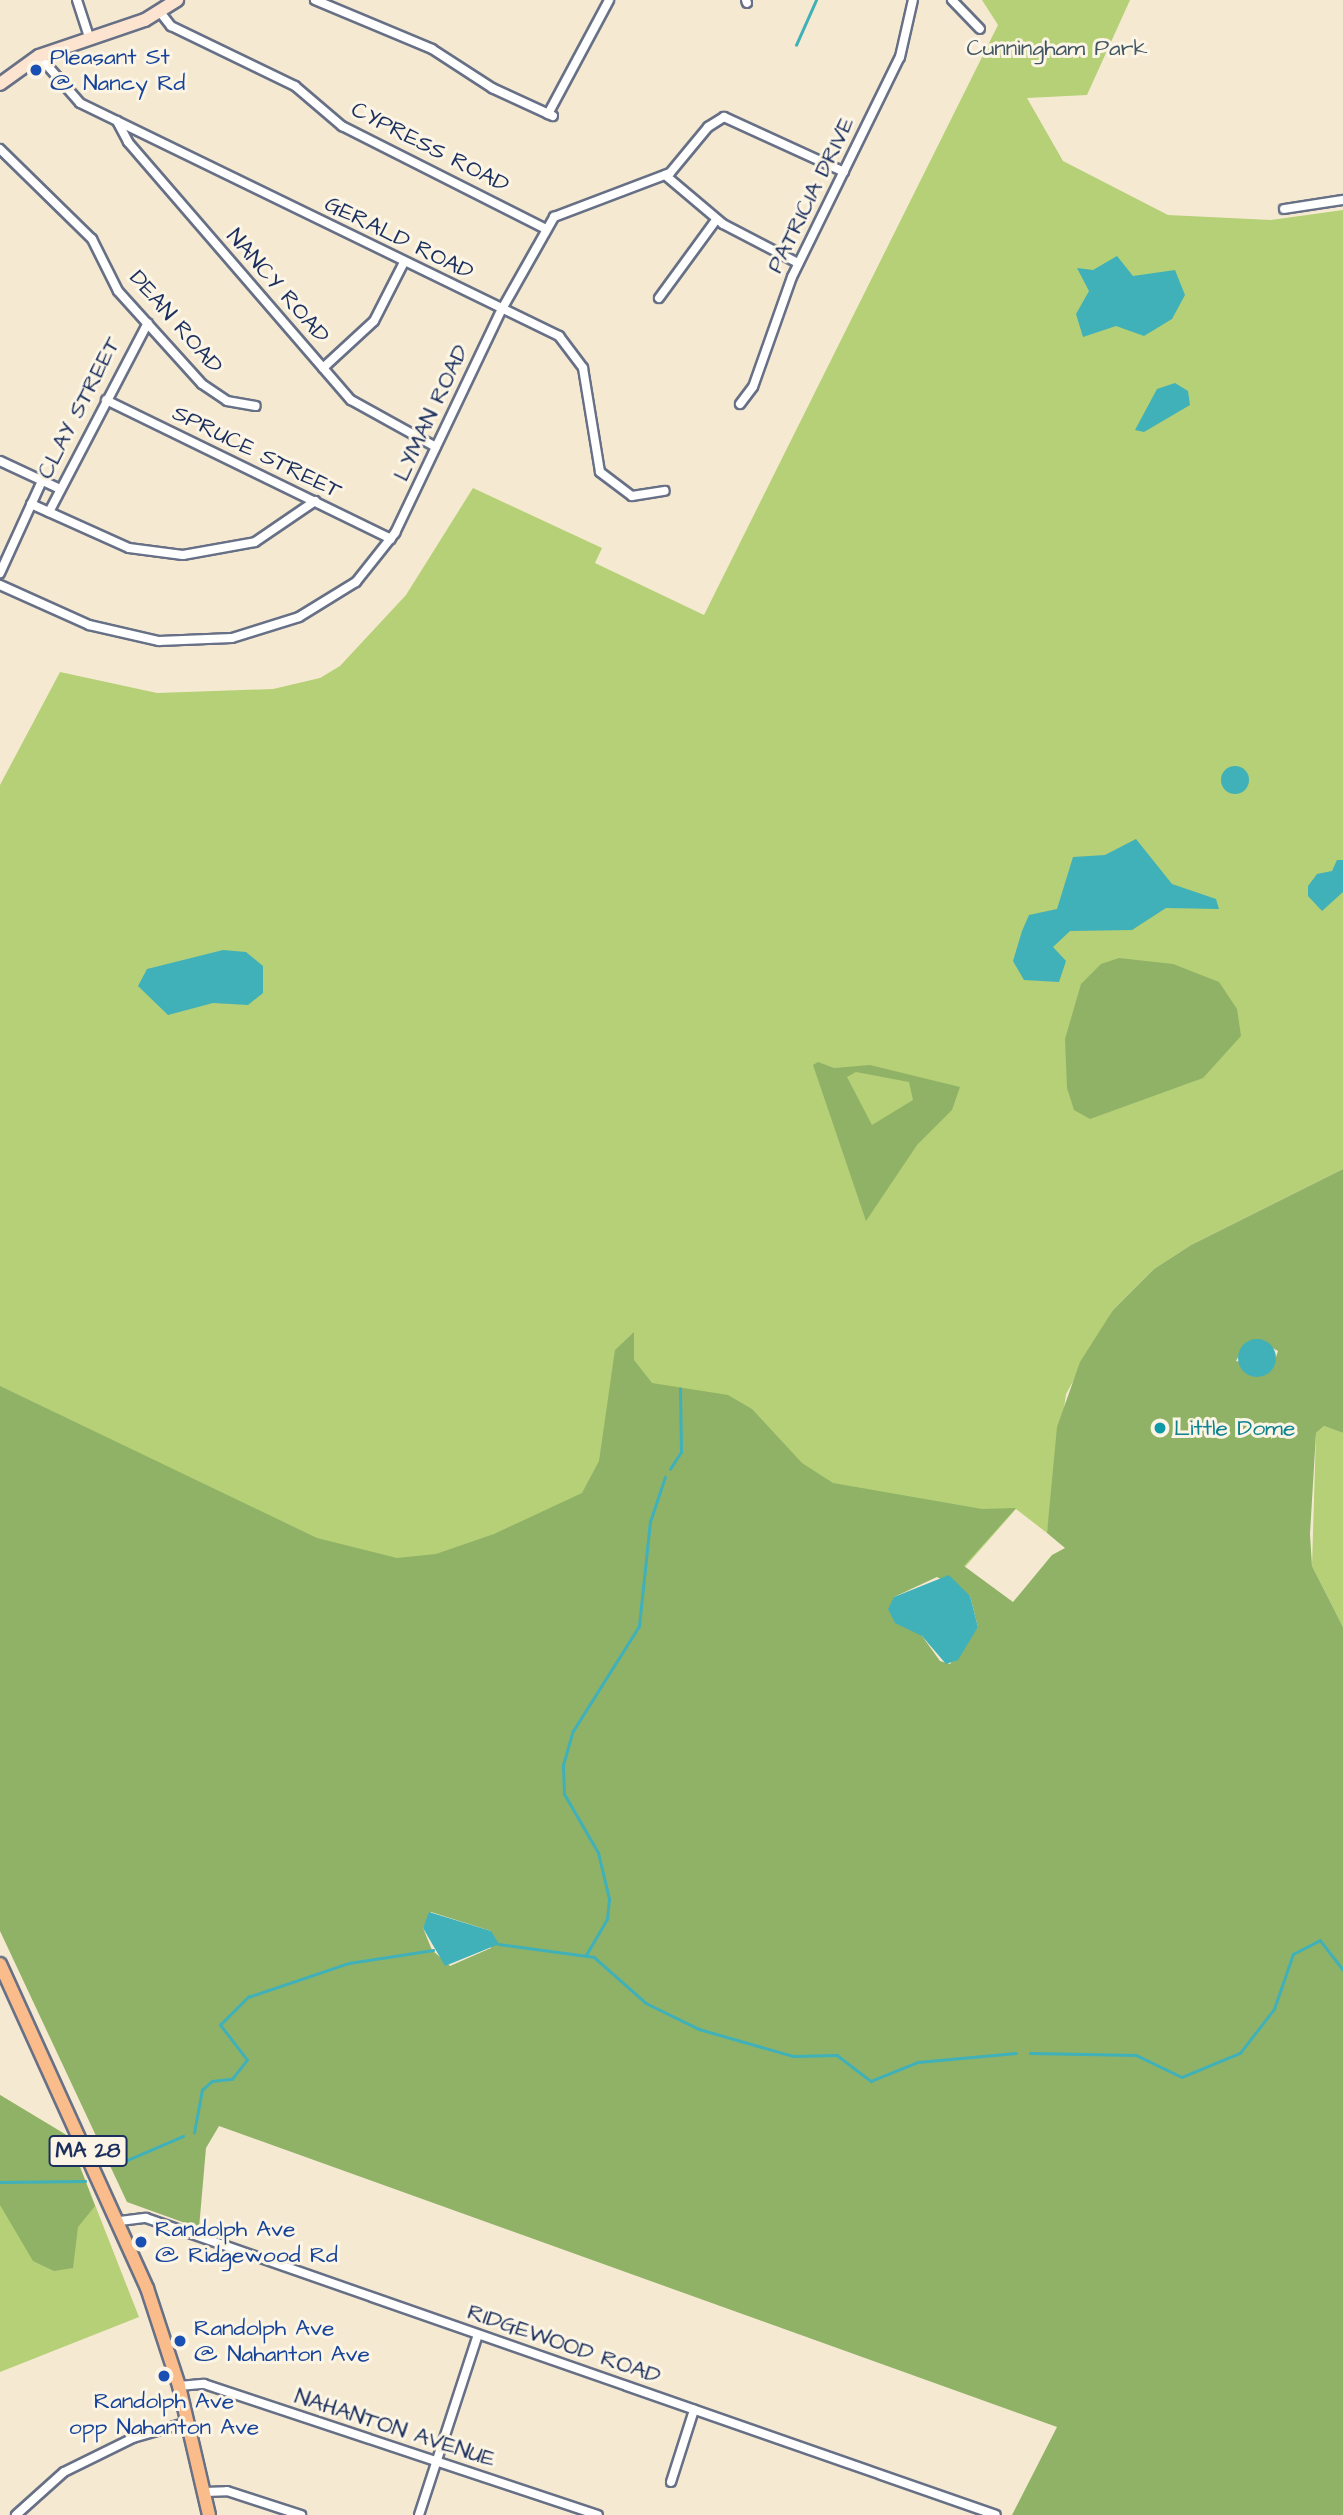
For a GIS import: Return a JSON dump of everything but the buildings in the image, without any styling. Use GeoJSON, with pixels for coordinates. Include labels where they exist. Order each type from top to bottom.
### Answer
{"type":"FeatureCollection","features":[{"type":"Feature","properties":{"kind":"main road","name":"MA 28"},"geometry":{"type":"LineString","coordinates":[[0,1964],[120,2221],[179,2386],[209,2515]]}},
{"type":"Feature","properties":{"kind":"street"},"geometry":{"type":"LineString","coordinates":[[77,0],[89,38]]}},
{"type":"Feature","properties":{"kind":"street"},"geometry":{"type":"LineString","coordinates":[[0,84],[39,56],[160,12],[177,0]]}},
{"type":"Feature","properties":{"kind":"street"},"geometry":{"type":"LineString","coordinates":[[314,0],[432,49],[550,115],[610,0]]}},
{"type":"Feature","properties":{"kind":"street","name":"PATRICIA DRIVE"},"geometry":{"type":"LineString","coordinates":[[740,404],[753,387],[798,263],[903,49],[913,0]]}},
{"type":"Feature","properties":{"kind":"street"},"geometry":{"type":"LineString","coordinates":[[952,0],[980,29]]}},
{"type":"Feature","properties":{"kind":"street","name":"CYPRESS ROAD"},"geometry":{"type":"LineString","coordinates":[[160,12],[171,26],[295,86],[342,126],[544,228]]}},
{"type":"Feature","properties":{"kind":"street","name":"GERALD ROAD"},"geometry":{"type":"LineString","coordinates":[[39,56],[68,94],[117,121],[559,337],[579,358],[593,457],[607,481],[638,497],[665,491]]}},
{"type":"Feature","properties":{"kind":"street","name":"LYMAN ROAD"},"geometry":{"type":"LineString","coordinates":[[0,585],[127,636],[222,639],[279,625],[334,598],[391,540],[544,228],[564,211],[665,175],[712,122],[729,117],[844,172]]}},
{"type":"Feature","properties":{"kind":"street","name":"NANCY ROAD"},"geometry":{"type":"LineString","coordinates":[[117,121],[128,142],[359,407],[436,447]]}},
{"type":"Feature","properties":{"kind":"street","name":"DEAN ROAD"},"geometry":{"type":"LineString","coordinates":[[0,149],[92,239],[114,285],[214,394],[256,406]]}},
{"type":"Feature","properties":{"kind":"street"},"geometry":{"type":"LineString","coordinates":[[665,175],[716,220],[798,263]]}},
{"type":"Feature","properties":{"kind":"street"},"geometry":{"type":"LineString","coordinates":[[1284,209],[1343,200]]}},
{"type":"Feature","properties":{"kind":"street"},"geometry":{"type":"LineString","coordinates":[[659,298],[716,220]]}},
{"type":"Feature","properties":{"kind":"street"},"geometry":{"type":"LineString","coordinates":[[323,368],[374,321],[404,262]]}},
{"type":"Feature","properties":{"kind":"street","name":"CLAY STREET"},"geometry":{"type":"LineString","coordinates":[[49,512],[148,323]]}},
{"type":"Feature","properties":{"kind":"street","name":"SPRUCE STREET"},"geometry":{"type":"LineString","coordinates":[[106,400],[391,540]]}},
{"type":"Feature","properties":{"kind":"street"},"geometry":{"type":"LineString","coordinates":[[0,461],[60,489]]}},
{"type":"Feature","properties":{"kind":"street"},"geometry":{"type":"LineString","coordinates":[[0,573],[42,481]]}},
{"type":"Feature","properties":{"kind":"street"},"geometry":{"type":"LineString","coordinates":[[31,504],[129,548],[195,555],[265,537],[315,501]]}},
{"type":"Feature","properties":{"kind":"street","name":"RIDGEWOOD ROAD"},"geometry":{"type":"LineString","coordinates":[[120,2221],[146,2218],[996,2515]]}},
{"type":"Feature","properties":{"kind":"street"},"geometry":{"type":"LineString","coordinates":[[419,2515],[478,2335]]}},
{"type":"Feature","properties":{"kind":"street","name":"NAHANTON AVENUE"},"geometry":{"type":"LineString","coordinates":[[179,2386],[204,2384],[598,2515]]}},
{"type":"Feature","properties":{"kind":"street"},"geometry":{"type":"LineString","coordinates":[[671,2482],[694,2410]]}},
{"type":"Feature","properties":{"kind":"street"},"geometry":{"type":"LineString","coordinates":[[16,2515],[64,2472],[133,2438],[188,2422]]}},
{"type":"Feature","properties":{"kind":"street"},"geometry":{"type":"LineString","coordinates":[[204,2492],[227,2491],[301,2515]]}},
{"type":"Feature","properties":{"kind":"green space","name":"Cunningham Park"},"geometry":{"type":"Polygon","coordinates":[[[982,0],[1130,0],[1087,95],[1027,98],[1063,161],[1168,215],[1271,220],[1343,210],[1343,1169],[1191,1245],[1154,1269],[1113,1310],[1066,1394],[1047,1533],[1016,1509],[965,1567],[0,1719],[0,785],[60,672],[157,693],[273,689],[320,678],[340,666],[406,595],[473,488],[602,548],[595,563],[704,615],[998,25],[982,0]]]}},
{"type":"Feature","properties":{"kind":"green space"},"geometry":{"type":"Polygon","coordinates":[[[1119,958],[1173,964],[1219,982],[1237,1009],[1241,1036],[1203,1078],[1090,1119],[1074,1110],[1067,1088],[1065,1039],[1081,984],[1101,964],[1119,958]]]}},
{"type":"Feature","properties":{"kind":"green space"},"geometry":{"type":"Polygon","coordinates":[[[818,1062],[834,1068],[870,1065],[960,1087],[952,1110],[917,1145],[866,1221],[813,1065],[818,1062]],[[856,1072],[847,1077],[872,1125],[913,1100],[909,1082],[856,1072]]]}},
{"type":"Feature","properties":{"kind":"green space"},"geometry":{"type":"Polygon","coordinates":[[[1343,1169],[1343,1433],[1324,1426],[1316,1433],[1310,1534],[1312,1566],[1343,1627],[1343,2515],[1012,2515],[1057,2427],[219,2126],[206,2148],[199,2228],[127,2202],[0,1931],[0,1386],[317,1538],[397,1558],[436,1554],[494,1534],[582,1493],[599,1461],[615,1350],[634,1332],[634,1360],[652,1383],[728,1395],[752,1409],[802,1463],[833,1483],[982,1509],[1016,1508],[964,1566],[1013,1602],[1052,1555],[1065,1548],[1047,1533],[1057,1427],[1080,1362],[1113,1310],[1154,1269],[1191,1245],[1343,1169]],[[1261,1342],[1245,1344],[1236,1361],[1272,1369],[1278,1351],[1261,1342]],[[937,1577],[894,1597],[940,1661],[950,1664],[978,1627],[970,1596],[937,1577]],[[431,1912],[423,1928],[432,1950],[450,1966],[491,1948],[491,1931],[431,1912]]]}},
{"type":"Feature","properties":{"kind":"green space"},"geometry":{"type":"Polygon","coordinates":[[[1324,1426],[1343,1433],[1343,1627],[1312,1566],[1316,1433],[1324,1426]]]}},
{"type":"Feature","properties":{"kind":"green space"},"geometry":{"type":"Polygon","coordinates":[[[0,2095],[68,2136],[139,2317],[0,2372],[0,2095]]]}},
{"type":"Feature","properties":{"kind":"green space"},"geometry":{"type":"Polygon","coordinates":[[[0,2095],[68,2136],[95,2206],[78,2227],[73,2268],[54,2271],[33,2261],[0,2205],[0,2095]]]}},
{"type":"Feature","properties":{"kind":"water"},"geometry":{"type":"Polygon","coordinates":[[[1117,256],[1133,276],[1175,270],[1185,295],[1172,319],[1144,336],[1116,326],[1083,337],[1076,314],[1089,291],[1077,268],[1093,270],[1117,256]]]}},
{"type":"Feature","properties":{"kind":"water"},"geometry":{"type":"Polygon","coordinates":[[[1175,383],[1188,391],[1190,405],[1144,432],[1135,430],[1157,389],[1175,383]]]}},
{"type":"Feature","properties":{"kind":"water"},"geometry":{"type":"Polygon","coordinates":[[[1235,766],[1245,770],[1249,780],[1245,790],[1235,794],[1225,790],[1221,780],[1225,770],[1235,766]]]}},
{"type":"Feature","properties":{"kind":"water"},"geometry":{"type":"Polygon","coordinates":[[[1136,839],[1172,884],[1216,899],[1219,909],[1166,908],[1132,930],[1070,931],[1053,947],[1066,961],[1059,982],[1024,980],[1013,961],[1022,931],[1029,915],[1057,909],[1073,857],[1105,855],[1136,839]]]}},
{"type":"Feature","properties":{"kind":"water"},"geometry":{"type":"Polygon","coordinates":[[[1337,860],[1343,860],[1343,892],[1322,911],[1308,896],[1308,886],[1317,874],[1332,871],[1337,860]]]}},
{"type":"Feature","properties":{"kind":"water"},"geometry":{"type":"Polygon","coordinates":[[[223,950],[246,952],[263,966],[263,993],[248,1005],[213,1003],[168,1015],[138,986],[147,969],[223,950]]]}},
{"type":"Feature","properties":{"kind":"water"},"geometry":{"type":"Polygon","coordinates":[[[1257,1339],[1270,1345],[1276,1358],[1270,1371],[1257,1377],[1244,1371],[1238,1358],[1244,1345],[1257,1339]]]}},
{"type":"Feature","properties":{"kind":"water"},"geometry":{"type":"Polygon","coordinates":[[[949,1575],[970,1596],[978,1627],[958,1660],[946,1664],[922,1636],[895,1623],[888,1609],[894,1597],[949,1575]]]}},
{"type":"Feature","properties":{"kind":"water"},"geometry":{"type":"Polygon","coordinates":[[[429,1912],[491,1931],[499,1944],[445,1966],[423,1928],[429,1912]]]}},
{"type":"Feature","properties":{"kind":"waterway"},"geometry":{"type":"LineString","coordinates":[[796,45],[816,0]]}},
{"type":"Feature","properties":{"kind":"waterway"},"geometry":{"type":"LineString","coordinates":[[670,1469],[681,1452],[680,1389]]}},
{"type":"Feature","properties":{"kind":"waterway"},"geometry":{"type":"LineString","coordinates":[[586,1955],[607,1919],[609,1899],[598,1853],[564,1794],[563,1765],[573,1731],[639,1626],[650,1522],[665,1477]]}},
{"type":"Feature","properties":{"kind":"waterway"},"geometry":{"type":"LineString","coordinates":[[1030,2053],[1136,2055],[1182,2077],[1240,2053],[1274,2009],[1293,1954],[1320,1940],[1343,1969]]}},
{"type":"Feature","properties":{"kind":"waterway"},"geometry":{"type":"LineString","coordinates":[[498,1944],[594,1957],[646,2003],[699,2029],[793,2056],[837,2055],[871,2081],[918,2062],[1016,2053]]}},
{"type":"Feature","properties":{"kind":"waterway"},"geometry":{"type":"LineString","coordinates":[[194,2133],[202,2090],[212,2081],[232,2079],[247,2060],[220,2025],[248,1997],[349,1963],[433,1950]]}},
{"type":"Feature","properties":{"kind":"waterway"},"geometry":{"type":"LineString","coordinates":[[116,2165],[183,2136]]}},
{"type":"Feature","properties":{"kind":"waterway"},"geometry":{"type":"LineString","coordinates":[[0,2182],[85,2181]]}},
{"type":"Feature","properties":{"kind":"place","name":"Pleasant St @ Nancy Rd"},"geometry":{"type":"Point","coordinates":[36,70]}},
{"type":"Feature","properties":{"kind":"place","name":"Little Dome"},"geometry":{"type":"Point","coordinates":[1160,1428]}},
{"type":"Feature","properties":{"kind":"place","name":"Randolph Ave @ Ridgewood Rd"},"geometry":{"type":"Point","coordinates":[141,2242]}},
{"type":"Feature","properties":{"kind":"place","name":"Randolph Ave @ Nahanton Ave"},"geometry":{"type":"Point","coordinates":[180,2341]}},
{"type":"Feature","properties":{"kind":"place","name":"Randolph Ave opp Nahanton Ave"},"geometry":{"type":"Point","coordinates":[164,2376]}}]}
